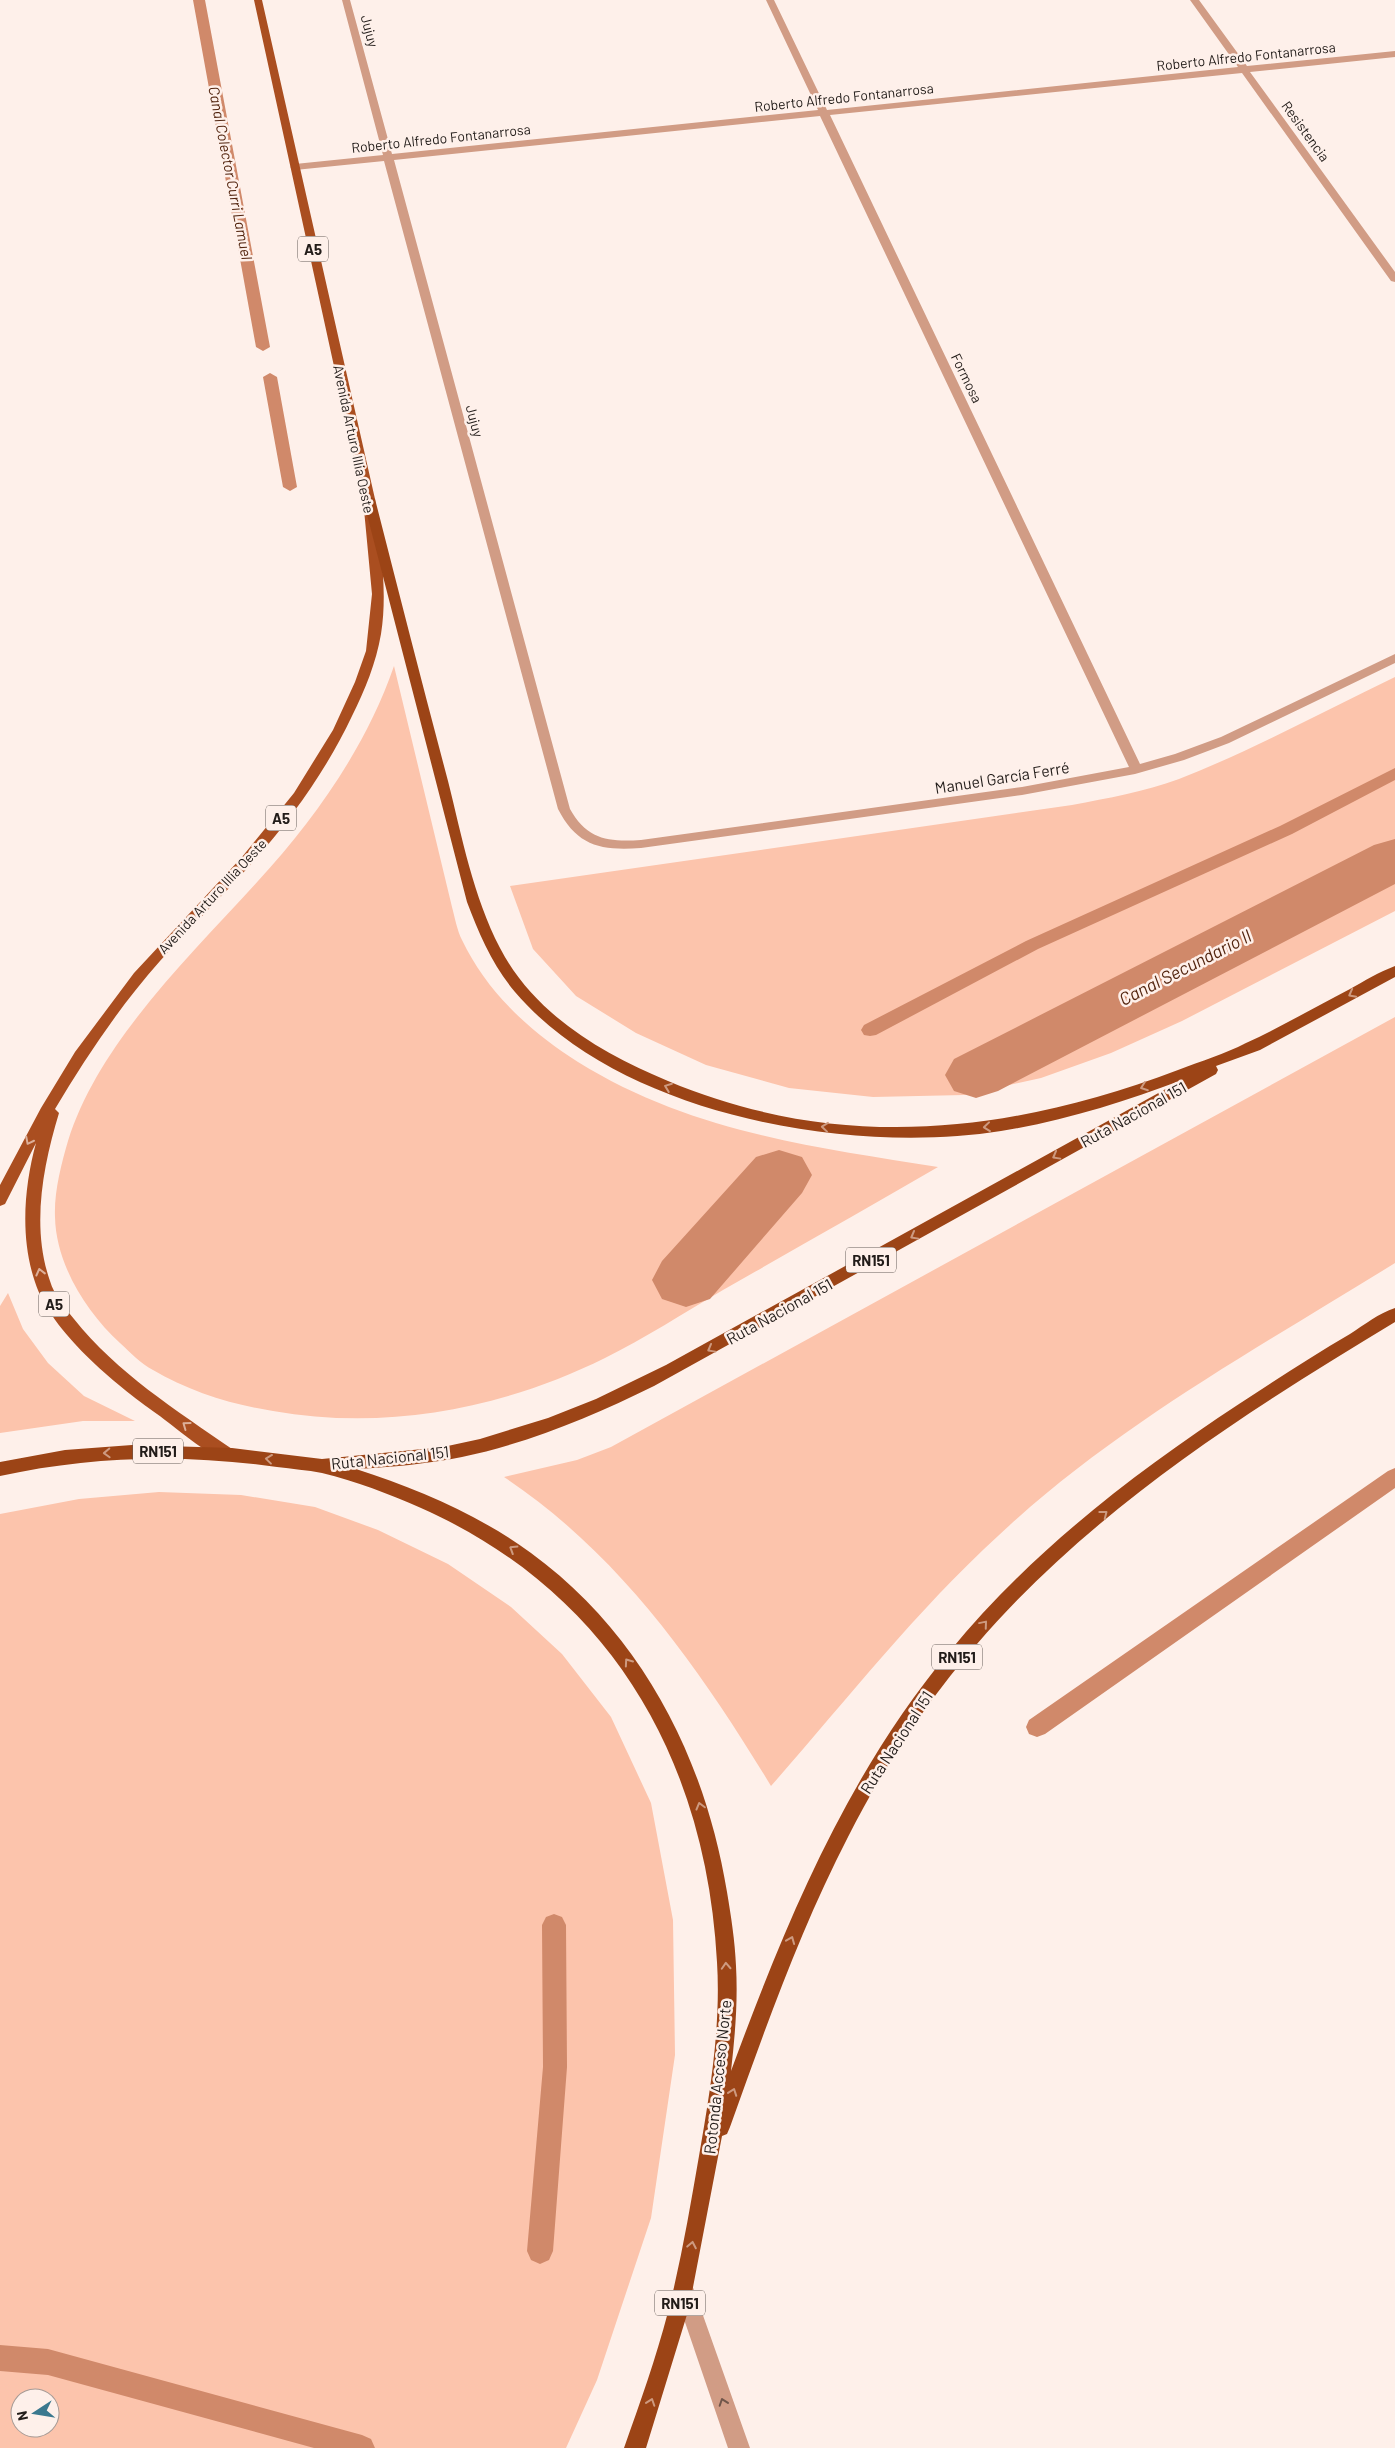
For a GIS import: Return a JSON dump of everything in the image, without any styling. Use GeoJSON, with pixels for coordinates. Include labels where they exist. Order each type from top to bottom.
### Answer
{"type":"FeatureCollection","features":[{"type":"Feature","properties":{"kind":"highway"},"geometry":{"type":"LineString","coordinates":[[369,499],[463,863],[486,932],[506,970],[532,1004],[567,1033],[610,1061],[694,1098],[763,1118],[872,1132],[929,1132],[992,1127],[1052,1116],[1114,1098],[1255,1046]]}},
{"type":"Feature","properties":{"kind":"highway","name":"Ruta Nacional 151"},"geometry":{"type":"LineString","coordinates":[[317,1465],[408,1459],[479,1446],[542,1427],[612,1401],[672,1370],[1255,1046],[1395,971]]}},
{"type":"Feature","properties":{"kind":"highway","name":"Ruta Nacional 151"},"geometry":{"type":"LineString","coordinates":[[710,2154],[765,2005],[810,1894],[864,1790],[930,1691],[988,1620],[1064,1546],[1219,1427],[1326,1355],[1395,1314]]}},
{"type":"Feature","properties":{"kind":"highway","name":"Rotonda Acceso Norte"},"geometry":{"type":"LineString","coordinates":[[0,1469],[92,1454],[159,1451],[226,1454],[317,1465],[370,1480],[422,1499],[476,1526],[524,1556],[570,1594],[614,1642],[647,1688],[675,1741],[699,1801],[718,1878],[727,1969],[723,2054],[710,2154],[684,2290],[655,2392],[635,2448]]}},
{"type":"Feature","properties":{"kind":"main road","name":"Avenida Arturo Illia Oeste"},"geometry":{"type":"LineString","coordinates":[[0,1200],[32,1135],[62,1083],[100,1027],[176,932],[260,844],[294,803],[321,764],[360,686],[372,650],[377,574],[369,499],[258,0]]}},
{"type":"Feature","properties":{"kind":"main road","name":"Avenida Arturo Illia Oeste"},"geometry":{"type":"LineString","coordinates":[[62,1083],[45,1137],[32,1203],[34,1247],[44,1286],[66,1322],[97,1354],[132,1385],[226,1454]]}},
{"type":"Feature","properties":{"kind":"street","name":"Jujuy"},"geometry":{"type":"LineString","coordinates":[[346,0],[564,809],[579,833],[592,840]]}},
{"type":"Feature","properties":{"kind":"street","name":"Formosa"},"geometry":{"type":"LineString","coordinates":[[770,0],[1136,768]]}},
{"type":"Feature","properties":{"kind":"street","name":"Resistencia"},"geometry":{"type":"LineString","coordinates":[[1194,0],[1395,279]]}},
{"type":"Feature","properties":{"kind":"street","name":"Roberto Alfredo Fontanarrosa"},"geometry":{"type":"LineString","coordinates":[[295,167],[1395,54]]}},
{"type":"Feature","properties":{"kind":"street","name":"Manuel García Ferré"},"geometry":{"type":"LineString","coordinates":[[592,840],[608,844],[642,844],[1022,791],[1136,768],[1198,751],[1255,727],[1395,658]]}},
{"type":"Feature","properties":{"kind":"street"},"geometry":{"type":"LineString","coordinates":[[684,2290],[739,2448]]}},
{"type":"Feature","properties":{"kind":"shaded area"},"geometry":{"type":"Polygon","coordinates":[[[394,666],[459,932],[472,959],[484,977],[511,1009],[526,1023],[578,1062],[620,1086],[663,1105],[752,1133],[844,1152],[938,1167],[650,1334],[566,1376],[526,1391],[443,1411],[401,1416],[315,1417],[258,1408],[211,1396],[167,1378],[140,1361],[107,1331],[75,1286],[61,1252],[57,1235],[55,1217],[56,1198],[58,1179],[68,1141],[82,1104],[101,1069],[149,1002],[279,857],[319,807],[337,781],[369,725],[394,666]]]}},
{"type":"Feature","properties":{"kind":"shaded area"},"geometry":{"type":"Polygon","coordinates":[[[1395,677],[1395,911],[1182,1021],[1111,1053],[1041,1078],[964,1095],[873,1097],[789,1088],[706,1065],[636,1033],[576,996],[533,949],[510,886],[1072,805],[1139,791],[1166,784],[1234,756],[1395,677]]]}},
{"type":"Feature","properties":{"kind":"shaded area"},"geometry":{"type":"Polygon","coordinates":[[[1395,1017],[1395,1263],[1241,1357],[1139,1423],[1043,1496],[967,1565],[938,1595],[771,1786],[716,1699],[654,1616],[585,1541],[546,1508],[504,1477],[577,1460],[611,1447],[1395,1017]]]}},
{"type":"Feature","properties":{"kind":"shaded area"},"geometry":{"type":"Polygon","coordinates":[[[8,1293],[23,1329],[48,1363],[84,1396],[135,1421],[83,1421],[0,1433],[0,1306],[8,1293]]]}},
{"type":"Feature","properties":{"kind":"shaded area"},"geometry":{"type":"Polygon","coordinates":[[[159,1492],[241,1495],[315,1507],[378,1530],[448,1564],[511,1607],[562,1654],[611,1717],[651,1803],[673,1920],[675,2055],[651,2218],[597,2380],[566,2448],[0,2448],[0,1514],[79,1499],[159,1492]]]}},
{"type":"Feature","properties":{"kind":"waterway","name":"Canal Colector Curri Lamuel"},"geometry":{"type":"LineString","coordinates":[[199,0],[263,347]]}},
{"type":"Feature","properties":{"kind":"waterway","name":"Canal Colector Curri Lamuel"},"geometry":{"type":"LineString","coordinates":[[270,377],[290,487]]}},
{"type":"Feature","properties":{"kind":"waterway"},"geometry":{"type":"LineString","coordinates":[[870,1030],[1032,945],[1286,830],[1395,773]]}},
{"type":"Feature","properties":{"kind":"waterway","name":"Canal Secundario II"},"geometry":{"type":"LineString","coordinates":[[976,1075],[1395,859]]}},
{"type":"Feature","properties":{"kind":"waterway","name":"Canal Secundario II"},"geometry":{"type":"LineString","coordinates":[[686,1280],[779,1175]]}},
{"type":"Feature","properties":{"kind":"waterway"},"geometry":{"type":"LineString","coordinates":[[1037,1727],[1395,1477]]}},
{"type":"Feature","properties":{"kind":"waterway"},"geometry":{"type":"LineString","coordinates":[[540,2251],[555,2067],[554,1925]]}},
{"type":"Feature","properties":{"kind":"waterway"},"geometry":{"type":"LineString","coordinates":[[0,2358],[48,2362],[362,2448]]}}]}
